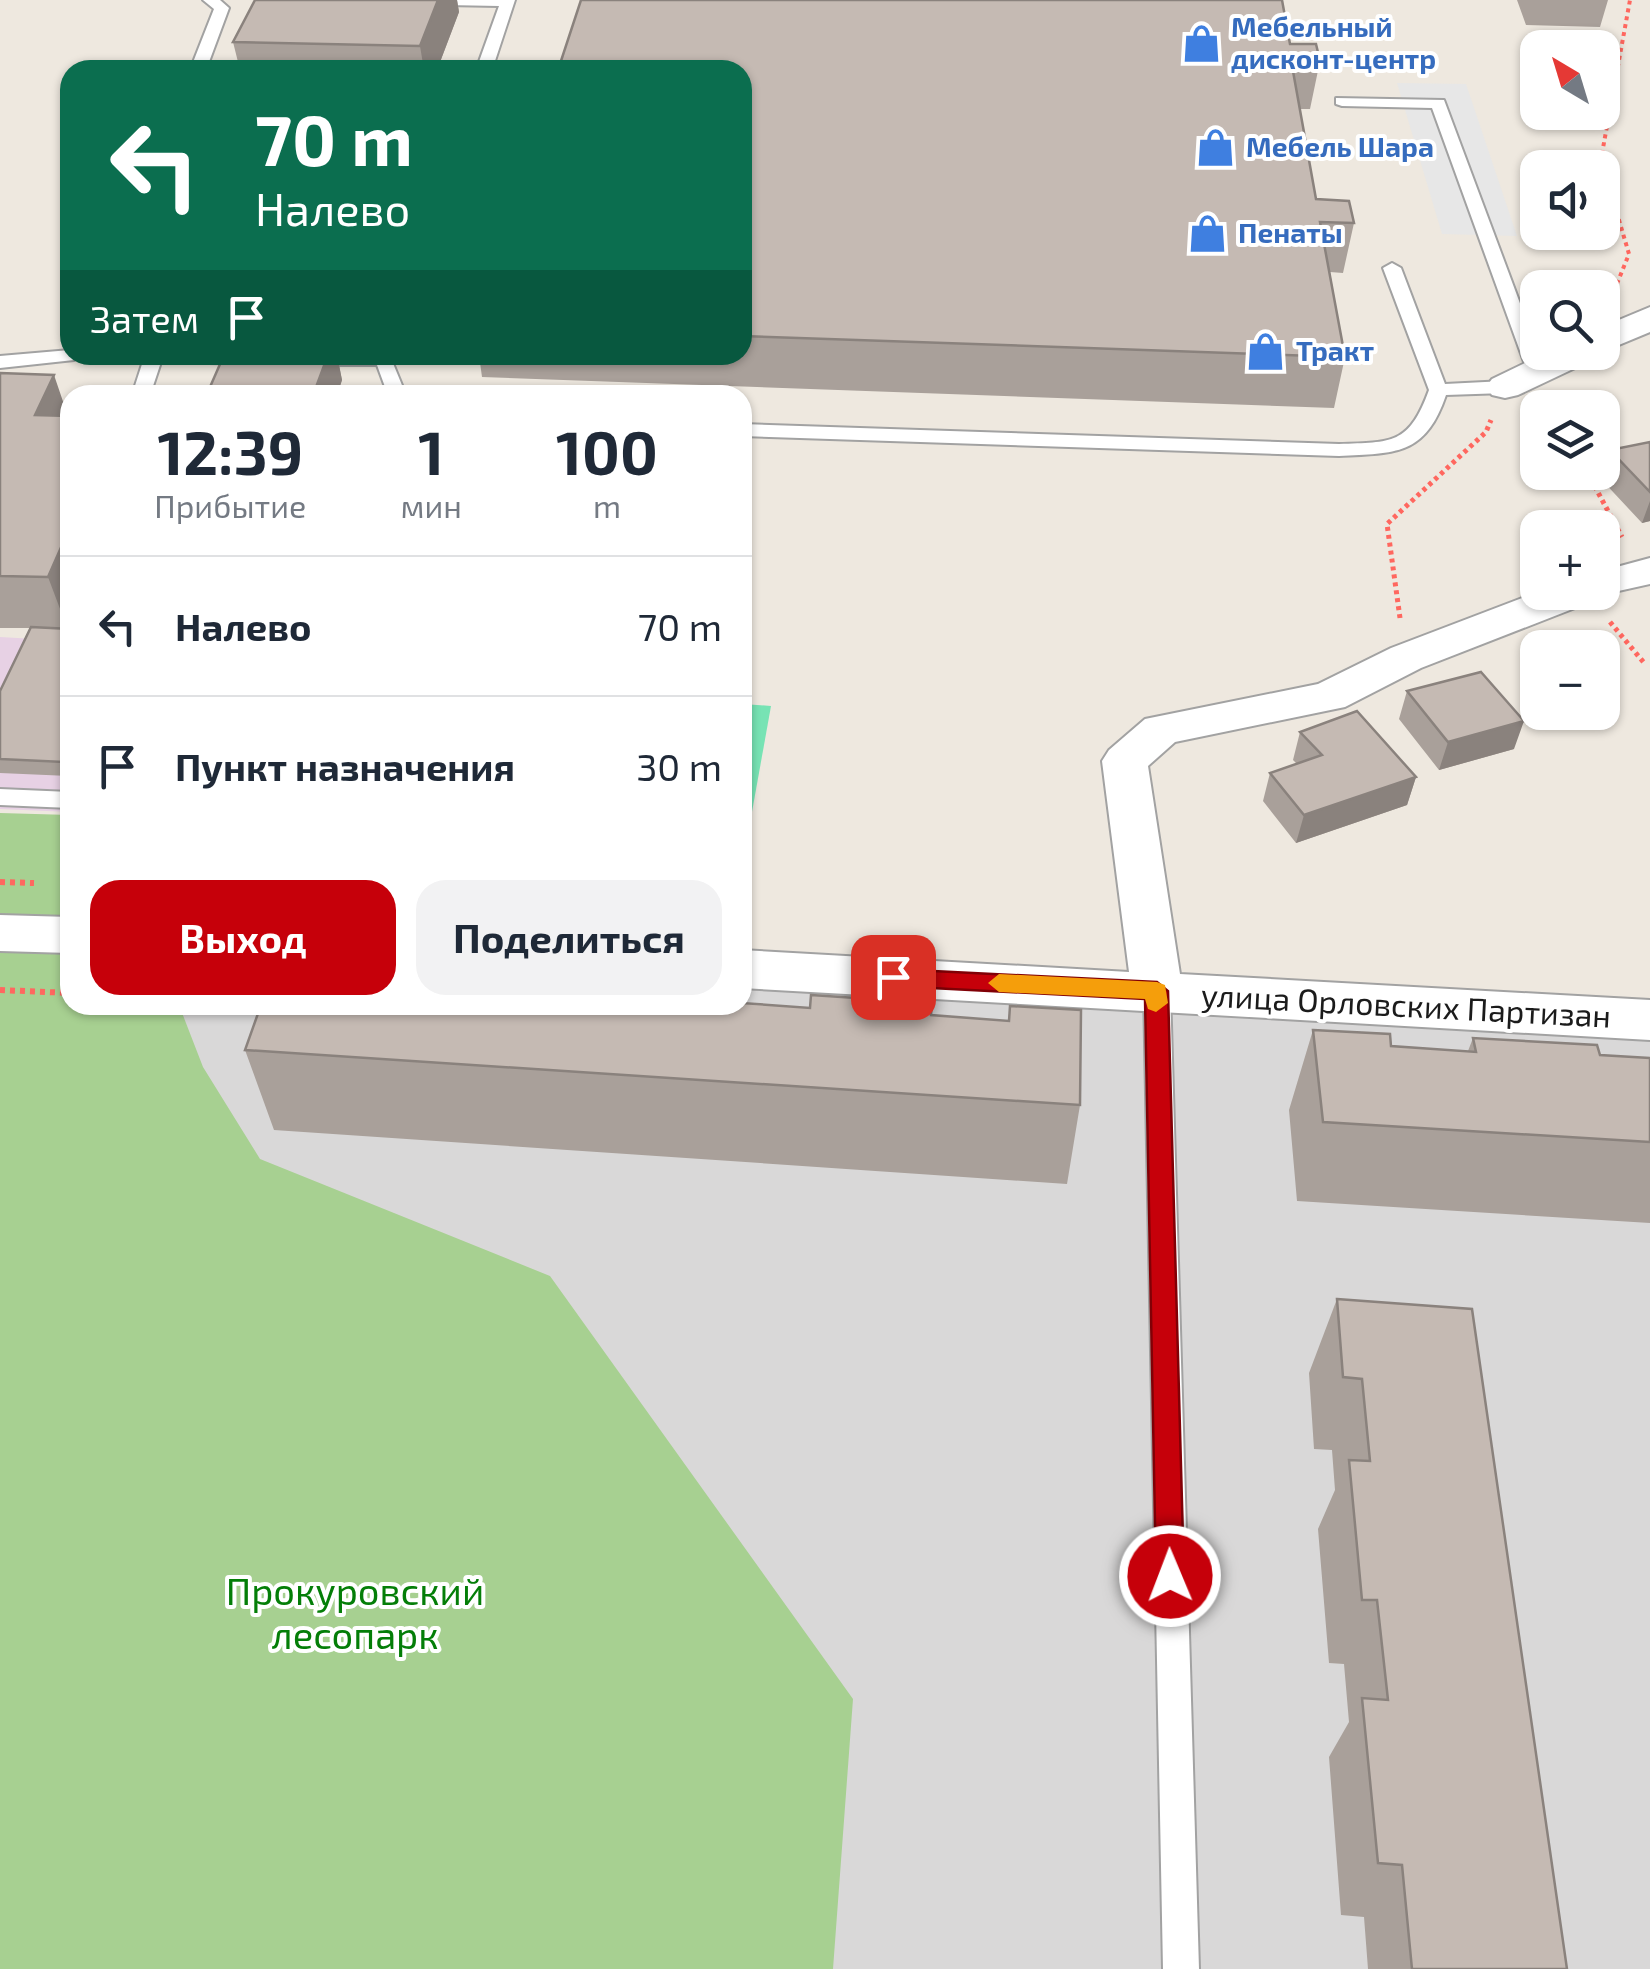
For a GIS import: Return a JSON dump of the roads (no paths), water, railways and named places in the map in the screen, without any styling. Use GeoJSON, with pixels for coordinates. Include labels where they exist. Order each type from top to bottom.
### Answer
{"type":"FeatureCollection","features":[{"type":"Feature","properties":{"kind":"street"},"geometry":{"type":"LineString","coordinates":[[1620,332],[1650,318]]}},
{"type":"Feature","properties":{"kind":"street"},"geometry":{"type":"LineString","coordinates":[[1521,380],[1542,370]]}},
{"type":"Feature","properties":{"kind":"street"},"geometry":{"type":"LineString","coordinates":[[1620,579],[1650,570]]}},
{"type":"Feature","properties":{"kind":"street"},"geometry":{"type":"LineString","coordinates":[[1157,991],[1126,762],[1161,730],[1329,697],[1406,658],[1531,610]]}},
{"type":"Feature","properties":{"kind":"street"},"geometry":{"type":"LineString","coordinates":[[0,932],[60,935]]}},
{"type":"Feature","properties":{"kind":"street","name":"улица Орловских Партизан"},"geometry":{"type":"LineString","coordinates":[[752,971],[1650,1020]]}},
{"type":"Feature","properties":{"kind":"lane"},"geometry":{"type":"LineString","coordinates":[[202,60],[222,8],[210,0]]}},
{"type":"Feature","properties":{"kind":"lane"},"geometry":{"type":"LineString","coordinates":[[393,0],[507,1],[487,60]]}},
{"type":"Feature","properties":{"kind":"lane"},"geometry":{"type":"LineString","coordinates":[[1342,101],[1438,103],[1521,380],[1438,390]]}},
{"type":"Feature","properties":{"kind":"lane"},"geometry":{"type":"LineString","coordinates":[[752,430],[1339,450],[1396,447],[1416,438],[1429,421],[1438,390],[1392,268]]}},
{"type":"Feature","properties":{"kind":"lane"},"geometry":{"type":"LineString","coordinates":[[0,362],[60,356]]}},
{"type":"Feature","properties":{"kind":"lane"},"geometry":{"type":"LineString","coordinates":[[0,797],[60,800]]}},
{"type":"Feature","properties":{"kind":"lane"},"geometry":{"type":"LineString","coordinates":[[1157,991],[1181,1969]]}},
{"type":"Feature","properties":{"kind":"place","name":"Мебельный дисконт-центр"},"geometry":{"type":"Point","coordinates":[1201,43]}},
{"type":"Feature","properties":{"kind":"place","name":"Мебель Шара"},"geometry":{"type":"Point","coordinates":[1216,147]}},
{"type":"Feature","properties":{"kind":"place","name":"Пенаты"},"geometry":{"type":"Point","coordinates":[1208,233]}},
{"type":"Feature","properties":{"kind":"place","name":"Тракт"},"geometry":{"type":"Point","coordinates":[1266,351]}},
{"type":"Feature","properties":{"kind":"park label","name":"Прокуровский лесопарк"},"geometry":{"type":"Point","coordinates":[355,1614]}}]}
